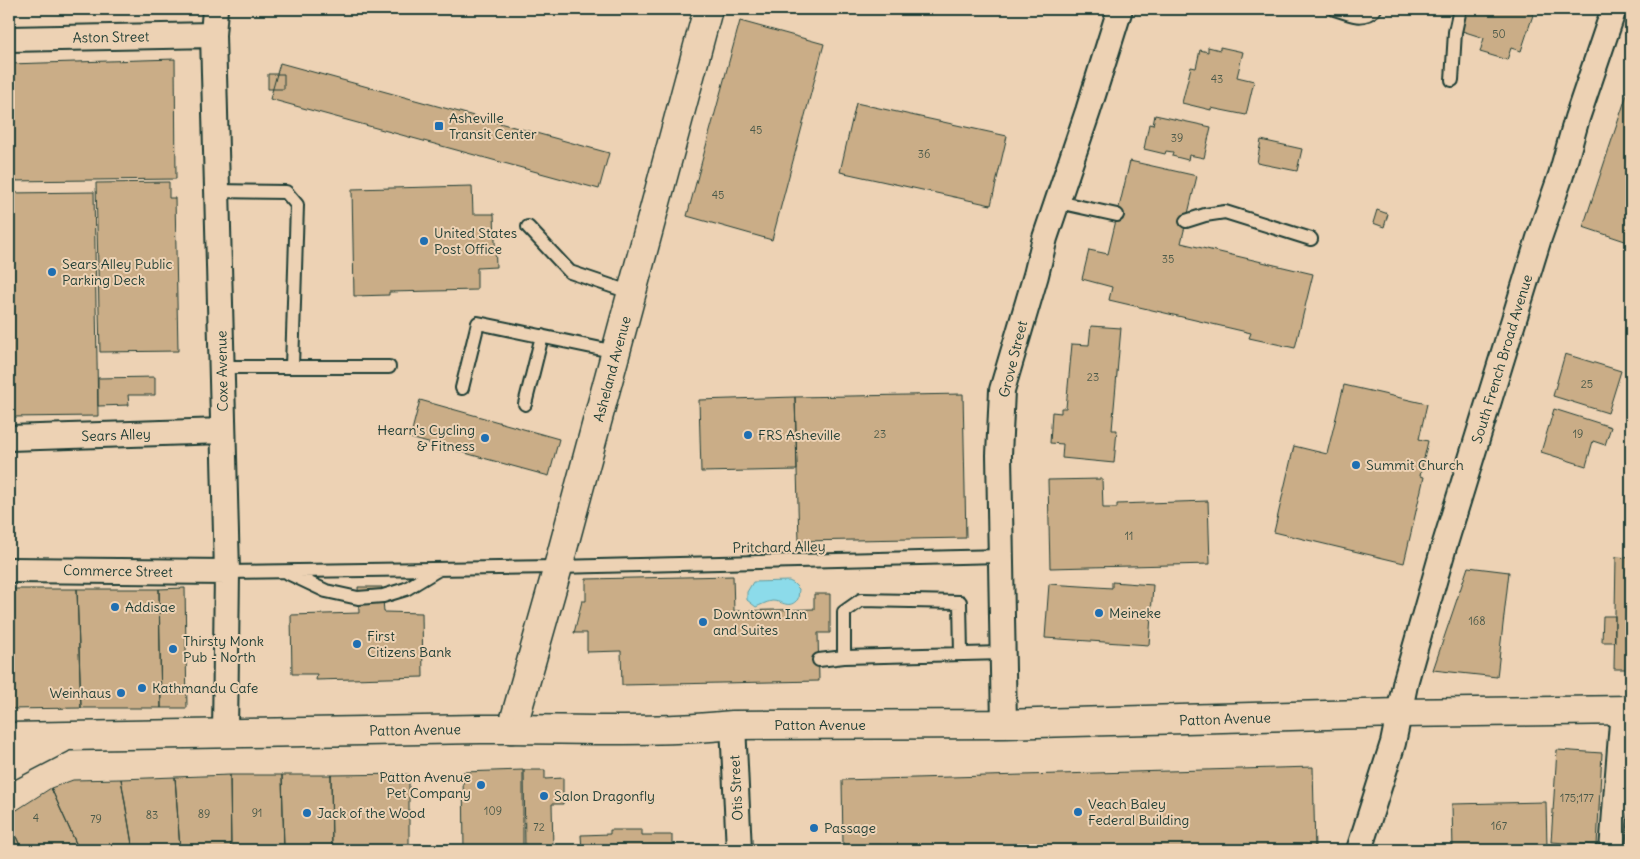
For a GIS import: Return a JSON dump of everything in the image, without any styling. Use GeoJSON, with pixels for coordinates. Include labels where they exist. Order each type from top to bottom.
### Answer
{"type":"FeatureCollection","features":[{"type":"Feature","properties":{"kind":"main road","name":"Asheland Avenue"},"geometry":{"type":"LineString","coordinates":[[512,729],[558,567],[708,9]]}},
{"type":"Feature","properties":{"kind":"main road","name":"Patton Avenue"},"geometry":{"type":"LineString","coordinates":[[9,737],[512,729],[605,730],[705,728],[733,725],[1004,724],[1399,713],[1627,710]]}},
{"type":"Feature","properties":{"kind":"main road"},"geometry":{"type":"LineString","coordinates":[[9,766],[67,736]]}},
{"type":"Feature","properties":{"kind":"street","name":"Coxe Avenue"},"geometry":{"type":"LineString","coordinates":[[215,9],[213,36],[227,572],[226,733]]}},
{"type":"Feature","properties":{"kind":"street","name":"Grove Street"},"geometry":{"type":"LineString","coordinates":[[1004,724],[999,455],[1002,390],[1036,275],[1044,238],[1058,202],[1120,9]]}},
{"type":"Feature","properties":{"kind":"street","name":"South French Broad Avenue"},"geometry":{"type":"LineString","coordinates":[[1359,850],[1392,743],[1420,634],[1464,483],[1539,238],[1614,9]]}},
{"type":"Feature","properties":{"kind":"street","name":"Aston Street"},"geometry":{"type":"LineString","coordinates":[[9,39],[213,36]]}},
{"type":"Feature","properties":{"kind":"street","name":"Sears Alley"},"geometry":{"type":"LineString","coordinates":[[9,438],[223,431]]}},
{"type":"Feature","properties":{"kind":"street","name":"Commerce Street"},"geometry":{"type":"LineString","coordinates":[[9,570],[227,572]]}},
{"type":"Feature","properties":{"kind":"street"},"geometry":{"type":"LineString","coordinates":[[1612,850],[1627,710]]}},
{"type":"Feature","properties":{"kind":"street","name":"Otis Street"},"geometry":{"type":"LineString","coordinates":[[733,725],[739,850]]}},
{"type":"Feature","properties":{"kind":"lane"},"geometry":{"type":"LineString","coordinates":[[1334,9],[1359,17],[1375,9]]}},
{"type":"Feature","properties":{"kind":"lane"},"geometry":{"type":"LineString","coordinates":[[1452,80],[1455,32],[1460,9]]}},
{"type":"Feature","properties":{"kind":"lane"},"geometry":{"type":"LineString","coordinates":[[218,191],[286,192],[297,205],[292,367]]}},
{"type":"Feature","properties":{"kind":"lane"},"geometry":{"type":"LineString","coordinates":[[1058,202],[1117,215]]}},
{"type":"Feature","properties":{"kind":"lane"},"geometry":{"type":"LineString","coordinates":[[1186,221],[1205,215],[1225,212],[1310,239]]}},
{"type":"Feature","properties":{"kind":"lane"},"geometry":{"type":"LineString","coordinates":[[528,227],[570,272],[632,293]]}},
{"type":"Feature","properties":{"kind":"lane"},"geometry":{"type":"LineString","coordinates":[[462,388],[478,322],[616,352]]}},
{"type":"Feature","properties":{"kind":"lane"},"geometry":{"type":"LineString","coordinates":[[525,404],[542,336]]}},
{"type":"Feature","properties":{"kind":"lane"},"geometry":{"type":"LineString","coordinates":[[222,367],[389,367]]}},
{"type":"Feature","properties":{"kind":"lane","name":"Pritchard Alley"},"geometry":{"type":"LineString","coordinates":[[227,572],[558,567],[1001,556]]}},
{"type":"Feature","properties":{"kind":"lane"},"geometry":{"type":"LineString","coordinates":[[285,571],[326,591],[358,598],[383,596],[406,589],[439,569]]}},
{"type":"Feature","properties":{"kind":"lane"},"geometry":{"type":"LineString","coordinates":[[844,657],[844,612],[861,600],[960,602],[961,654]]}},
{"type":"Feature","properties":{"kind":"lane"},"geometry":{"type":"LineString","coordinates":[[819,660],[844,657],[1003,653]]}},
{"type":"Feature","properties":{"kind":"water"},"geometry":{"type":"Polygon","coordinates":[[[789,581],[799,589],[798,599],[792,604],[772,601],[756,607],[747,600],[747,592],[753,582],[789,581]]]}},
{"type":"Feature","properties":{"kind":"building"},"geometry":{"type":"Polygon","coordinates":[[[1466,9],[1535,9],[1521,51],[1511,48],[1507,60],[1480,52],[1484,38],[1459,30],[1466,9]]]}},
{"type":"Feature","properties":{"kind":"building"},"geometry":{"type":"Polygon","coordinates":[[[740,21],[824,44],[772,240],[687,216],[740,21]]]}},
{"type":"Feature","properties":{"kind":"building"},"geometry":{"type":"Polygon","coordinates":[[[1208,47],[1220,50],[1220,47],[1243,52],[1237,77],[1254,81],[1246,115],[1211,108],[1211,110],[1182,103],[1191,67],[1196,68],[1200,50],[1208,52],[1208,47]]]}},
{"type":"Feature","properties":{"kind":"building"},"geometry":{"type":"Polygon","coordinates":[[[175,59],[176,179],[9,181],[9,64],[175,59]]]}},
{"type":"Feature","properties":{"kind":"building","name":"Asheville Transit Center"},"geometry":{"type":"Polygon","coordinates":[[[280,63],[609,153],[599,189],[270,99],[280,63]]]}},
{"type":"Feature","properties":{"kind":"building"},"geometry":{"type":"Polygon","coordinates":[[[268,74],[284,74],[284,89],[268,89],[268,74]]]}},
{"type":"Feature","properties":{"kind":"building"},"geometry":{"type":"Polygon","coordinates":[[[1631,82],[1631,243],[1583,227],[1631,82]]]}},
{"type":"Feature","properties":{"kind":"building"},"geometry":{"type":"Polygon","coordinates":[[[856,103],[1007,136],[991,205],[840,172],[856,103]]]}},
{"type":"Feature","properties":{"kind":"building"},"geometry":{"type":"Polygon","coordinates":[[[1155,115],[1211,127],[1204,158],[1189,155],[1188,160],[1172,156],[1173,152],[1166,151],[1165,154],[1144,149],[1149,124],[1153,125],[1155,115]]]}},
{"type":"Feature","properties":{"kind":"building"},"geometry":{"type":"Polygon","coordinates":[[[1261,140],[1302,149],[1297,171],[1257,163],[1261,140]]]}},
{"type":"Feature","properties":{"kind":"building"},"geometry":{"type":"Polygon","coordinates":[[[1130,161],[1197,176],[1181,243],[1313,274],[1295,348],[1249,338],[1251,333],[1109,300],[1112,287],[1082,279],[1089,250],[1108,254],[1130,161]]]}},
{"type":"Feature","properties":{"kind":"building"},"geometry":{"type":"Polygon","coordinates":[[[169,182],[169,198],[175,198],[178,351],[100,352],[96,183],[169,182]]]}},
{"type":"Feature","properties":{"kind":"building","name":"United States Post Office"},"geometry":{"type":"Polygon","coordinates":[[[472,186],[473,214],[494,214],[496,267],[477,268],[477,290],[389,292],[389,295],[354,296],[352,189],[472,186]]]}},
{"type":"Feature","properties":{"kind":"building","name":"Sears Alley Public Parking Deck"},"geometry":{"type":"Polygon","coordinates":[[[94,192],[98,416],[9,417],[9,193],[94,192]]]}},
{"type":"Feature","properties":{"kind":"building"},"geometry":{"type":"Polygon","coordinates":[[[1377,210],[1388,214],[1384,227],[1373,223],[1377,210]]]}},
{"type":"Feature","properties":{"kind":"building"},"geometry":{"type":"Polygon","coordinates":[[[1091,326],[1121,328],[1112,430],[1117,430],[1114,463],[1062,458],[1063,444],[1050,443],[1052,412],[1061,413],[1061,408],[1066,408],[1072,344],[1089,345],[1091,326]]]}},
{"type":"Feature","properties":{"kind":"building"},"geometry":{"type":"Polygon","coordinates":[[[1565,354],[1621,371],[1608,413],[1553,396],[1565,354]]]}},
{"type":"Feature","properties":{"kind":"building"},"geometry":{"type":"Polygon","coordinates":[[[155,377],[155,395],[128,395],[129,405],[98,406],[98,378],[155,377]]]}},
{"type":"Feature","properties":{"kind":"building","name":"Summit Church"},"geometry":{"type":"Polygon","coordinates":[[[1344,385],[1427,404],[1419,439],[1428,441],[1420,476],[1424,477],[1404,563],[1274,532],[1294,446],[1327,454],[1344,385]]]}},
{"type":"Feature","properties":{"kind":"building"},"geometry":{"type":"Polygon","coordinates":[[[963,394],[966,538],[799,541],[795,397],[963,394]]]}},
{"type":"Feature","properties":{"kind":"building","name":"FRS Asheville"},"geometry":{"type":"Polygon","coordinates":[[[795,397],[797,470],[701,472],[699,400],[795,397]]]}},
{"type":"Feature","properties":{"kind":"building","name":"Hearn's Cycling & Fitness"},"geometry":{"type":"Polygon","coordinates":[[[420,400],[559,439],[549,476],[410,438],[420,400]]]}},
{"type":"Feature","properties":{"kind":"building"},"geometry":{"type":"Polygon","coordinates":[[[1554,409],[1611,427],[1605,445],[1593,441],[1586,466],[1541,452],[1554,409]]]}},
{"type":"Feature","properties":{"kind":"building"},"geometry":{"type":"Polygon","coordinates":[[[1102,479],[1103,508],[1117,508],[1117,504],[1208,501],[1210,564],[1050,568],[1048,480],[1102,479]]]}},
{"type":"Feature","properties":{"kind":"building"},"geometry":{"type":"Polygon","coordinates":[[[1616,557],[1631,558],[1631,669],[1614,669],[1616,557]]]}},
{"type":"Feature","properties":{"kind":"building"},"geometry":{"type":"Polygon","coordinates":[[[1468,567],[1509,572],[1497,677],[1433,670],[1468,567]]]}},
{"type":"Feature","properties":{"kind":"building","name":"Downtown Inn and Suites"},"geometry":{"type":"Polygon","coordinates":[[[733,576],[734,611],[814,609],[814,594],[830,594],[830,633],[818,633],[819,681],[622,685],[621,651],[587,652],[587,633],[574,633],[582,601],[586,601],[586,579],[733,576]]]}},
{"type":"Feature","properties":{"kind":"building","name":"Meineke"},"geometry":{"type":"Polygon","coordinates":[[[1112,582],[1153,585],[1149,645],[1045,638],[1049,584],[1112,588],[1112,582]]]}},
{"type":"Feature","properties":{"kind":"building","name":"First Citizens Bank"},"geometry":{"type":"Polygon","coordinates":[[[358,587],[382,587],[384,612],[422,613],[423,677],[316,680],[317,674],[292,674],[291,615],[359,613],[358,587]]]}},
{"type":"Feature","properties":{"kind":"building","name":"Thirsty Monk Pub - North"},"geometry":{"type":"Polygon","coordinates":[[[185,588],[187,708],[161,708],[159,589],[185,588]]]}},
{"type":"Feature","properties":{"kind":"building"},"geometry":{"type":"Polygon","coordinates":[[[9,589],[77,589],[81,708],[9,709],[9,589]]]}},
{"type":"Feature","properties":{"kind":"building"},"geometry":{"type":"Polygon","coordinates":[[[77,589],[159,589],[161,708],[81,708],[77,589]]]}},
{"type":"Feature","properties":{"kind":"building"},"geometry":{"type":"Polygon","coordinates":[[[1603,616],[1615,616],[1615,642],[1602,642],[1603,616]]]}},
{"type":"Feature","properties":{"kind":"building"},"geometry":{"type":"Polygon","coordinates":[[[1557,750],[1602,753],[1597,845],[1551,842],[1557,750]]]}},
{"type":"Feature","properties":{"kind":"building","name":"Veach Baley Federal Building"},"geometry":{"type":"Polygon","coordinates":[[[1313,767],[1315,850],[881,850],[881,845],[843,846],[842,780],[1313,767]]]}},
{"type":"Feature","properties":{"kind":"building"},"geometry":{"type":"Polygon","coordinates":[[[523,770],[523,850],[464,850],[463,772],[523,770]]]}},
{"type":"Feature","properties":{"kind":"building"},"geometry":{"type":"Polygon","coordinates":[[[524,770],[545,770],[545,779],[563,778],[563,804],[552,804],[553,850],[525,850],[524,770]]]}},
{"type":"Feature","properties":{"kind":"building"},"geometry":{"type":"Polygon","coordinates":[[[409,774],[409,850],[332,850],[331,775],[409,774]]]}},
{"type":"Feature","properties":{"kind":"building"},"geometry":{"type":"Polygon","coordinates":[[[230,775],[282,775],[284,850],[231,850],[230,775]]]}},
{"type":"Feature","properties":{"kind":"building"},"geometry":{"type":"Polygon","coordinates":[[[230,775],[231,850],[180,850],[175,777],[230,775]]]}},
{"type":"Feature","properties":{"kind":"building","name":"Jack of the Wood"},"geometry":{"type":"Polygon","coordinates":[[[282,775],[331,775],[332,850],[284,850],[282,775]]]}},
{"type":"Feature","properties":{"kind":"building"},"geometry":{"type":"Polygon","coordinates":[[[175,777],[180,850],[133,850],[121,779],[175,777]]]}},
{"type":"Feature","properties":{"kind":"building"},"geometry":{"type":"Polygon","coordinates":[[[121,779],[133,850],[79,850],[51,788],[73,780],[121,779]]]}},
{"type":"Feature","properties":{"kind":"building"},"geometry":{"type":"Polygon","coordinates":[[[51,788],[79,850],[22,850],[9,821],[9,815],[51,788]]]}},
{"type":"Feature","properties":{"kind":"building"},"geometry":{"type":"Polygon","coordinates":[[[1546,802],[1547,847],[1509,848],[1509,850],[1453,850],[1452,804],[1546,802]]]}},
{"type":"Feature","properties":{"kind":"building"},"geometry":{"type":"Polygon","coordinates":[[[9,821],[22,850],[9,850],[9,821]]]}},
{"type":"Feature","properties":{"kind":"building"},"geometry":{"type":"Polygon","coordinates":[[[610,830],[642,830],[642,835],[672,835],[672,850],[582,850],[581,835],[610,834],[610,830]]]}},
{"type":"Feature","properties":{"kind":"place","name":"Asheville Transit Center"},"geometry":{"type":"Point","coordinates":[439,126]}},
{"type":"Feature","properties":{"kind":"place","name":"United States Post Office"},"geometry":{"type":"Point","coordinates":[424,241]}},
{"type":"Feature","properties":{"kind":"place","name":"Sears Alley Public Parking Deck"},"geometry":{"type":"Point","coordinates":[52,272]}},
{"type":"Feature","properties":{"kind":"place","name":"FRS Asheville"},"geometry":{"type":"Point","coordinates":[748,435]}},
{"type":"Feature","properties":{"kind":"place","name":"Hearn's Cycling & Fitness"},"geometry":{"type":"Point","coordinates":[485,438]}},
{"type":"Feature","properties":{"kind":"place","name":"Summit Church"},"geometry":{"type":"Point","coordinates":[1356,465]}},
{"type":"Feature","properties":{"kind":"place","name":"Addisae"},"geometry":{"type":"Point","coordinates":[115,607]}},
{"type":"Feature","properties":{"kind":"place","name":"Meineke"},"geometry":{"type":"Point","coordinates":[1099,613]}},
{"type":"Feature","properties":{"kind":"place","name":"Downtown Inn and Suites"},"geometry":{"type":"Point","coordinates":[703,622]}},
{"type":"Feature","properties":{"kind":"place","name":"First Citizens Bank"},"geometry":{"type":"Point","coordinates":[357,644]}},
{"type":"Feature","properties":{"kind":"place","name":"Thirsty Monk Pub - North"},"geometry":{"type":"Point","coordinates":[173,649]}},
{"type":"Feature","properties":{"kind":"place","name":"Kathmandu Cafe"},"geometry":{"type":"Point","coordinates":[142,688]}},
{"type":"Feature","properties":{"kind":"place","name":"Weinhaus"},"geometry":{"type":"Point","coordinates":[121,693]}},
{"type":"Feature","properties":{"kind":"place","name":"Patton Avenue Pet Company"},"geometry":{"type":"Point","coordinates":[481,785]}},
{"type":"Feature","properties":{"kind":"place","name":"Salon Dragonfly"},"geometry":{"type":"Point","coordinates":[544,796]}},
{"type":"Feature","properties":{"kind":"place","name":"Veach Baley Federal Building"},"geometry":{"type":"Point","coordinates":[1078,812]}},
{"type":"Feature","properties":{"kind":"place","name":"Jack of the Wood"},"geometry":{"type":"Point","coordinates":[307,813]}},
{"type":"Feature","properties":{"kind":"place","name":"Passage"},"geometry":{"type":"Point","coordinates":[814,828]}}]}
